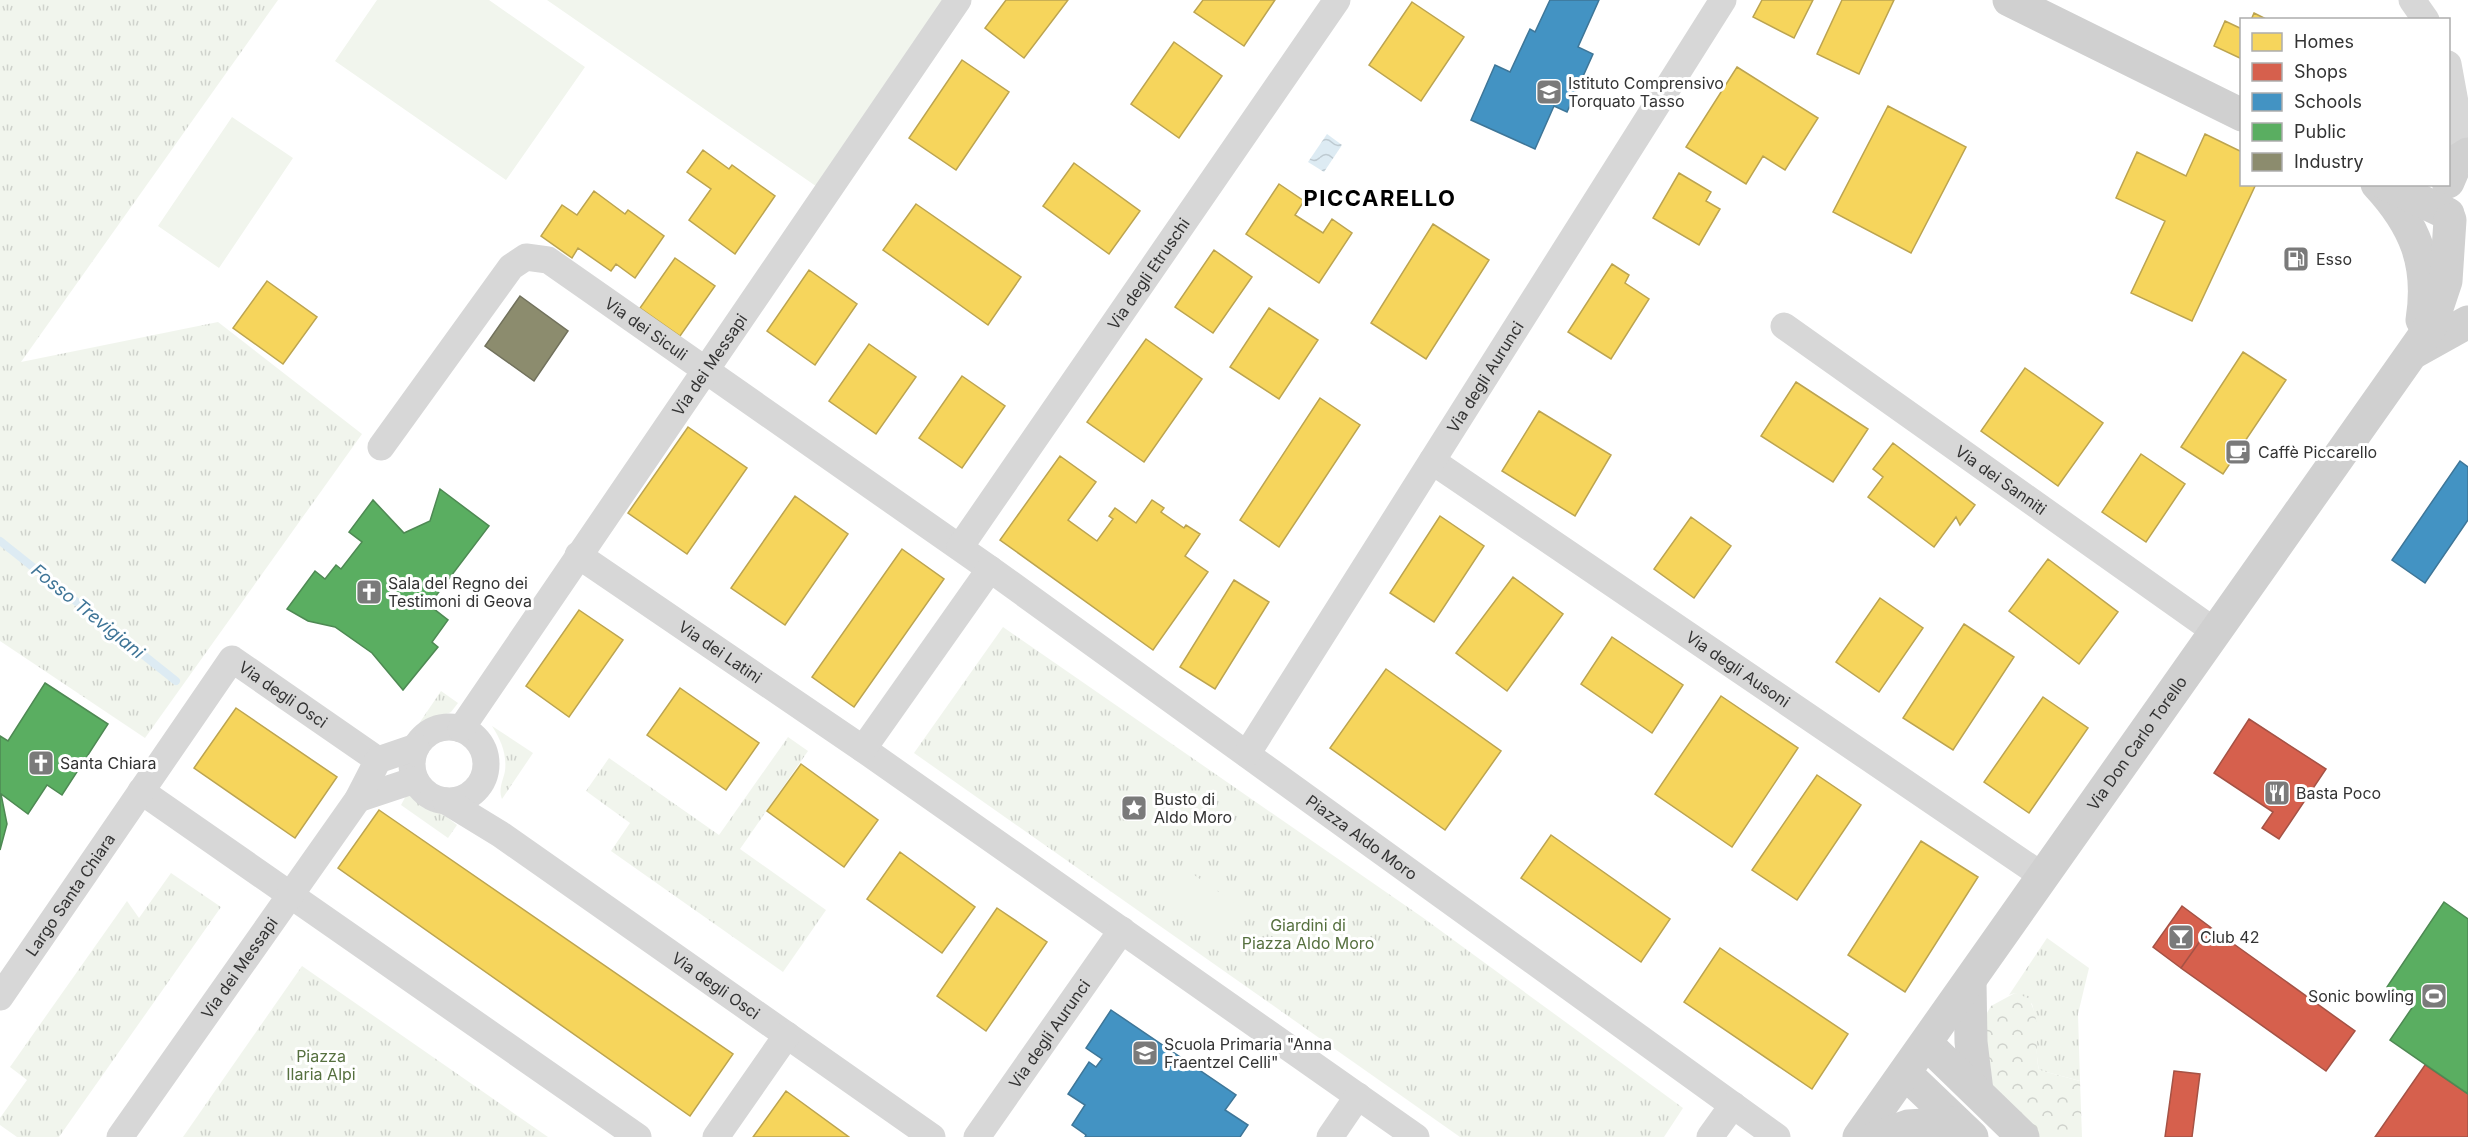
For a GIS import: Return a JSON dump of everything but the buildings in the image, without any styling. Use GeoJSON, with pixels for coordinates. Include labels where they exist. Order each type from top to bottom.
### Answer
{"type":"FeatureCollection","features":[{"type":"Feature","properties":{"kind":"main road"},"geometry":{"type":"LineString","coordinates":[[2009,0],[2240,115]]}},
{"type":"Feature","properties":{"kind":"main road"},"geometry":{"type":"LineString","coordinates":[[2379,186],[2405,217],[2412,231],[2421,262],[2424,301],[2415,351]]}},
{"type":"Feature","properties":{"kind":"main road"},"geometry":{"type":"LineString","coordinates":[[2409,186],[2454,190]]}},
{"type":"Feature","properties":{"kind":"main road","name":"Via Don Carlo Torello"},"geometry":{"type":"LineString","coordinates":[[1859,1137],[2217,633],[2431,326],[2442,297],[2448,267],[2454,190]]}},
{"type":"Feature","properties":{"kind":"main road","name":"Via Don Carlo Torello"},"geometry":{"type":"LineString","coordinates":[[2415,351],[2468,295]]}},
{"type":"Feature","properties":{"kind":"main road"},"geometry":{"type":"LineString","coordinates":[[2415,351],[2468,322]]}},
{"type":"Feature","properties":{"kind":"main road"},"geometry":{"type":"LineString","coordinates":[[1970,982],[1972,1051],[1977,1091]]}},
{"type":"Feature","properties":{"kind":"main road"},"geometry":{"type":"LineString","coordinates":[[1926,1043],[2023,1137]]}},
{"type":"Feature","properties":{"kind":"main road"},"geometry":{"type":"LineString","coordinates":[[1905,1073],[1964,1130]]}},
{"type":"Feature","properties":{"kind":"main road"},"geometry":{"type":"LineString","coordinates":[[1877,1137],[1908,1126],[1964,1130]]}},
{"type":"Feature","properties":{"kind":"street","name":"Via dei Messapi"},"geometry":{"type":"LineString","coordinates":[[461,729],[958,0]]}},
{"type":"Feature","properties":{"kind":"street","name":"Via degli Etruschi"},"geometry":{"type":"LineString","coordinates":[[960,548],[1337,0]]}},
{"type":"Feature","properties":{"kind":"street","name":"Via degli Aurunci"},"geometry":{"type":"LineString","coordinates":[[1247,754],[1723,0]]}},
{"type":"Feature","properties":{"kind":"street"},"geometry":{"type":"LineString","coordinates":[[2412,0],[2425,18]]}},
{"type":"Feature","properties":{"kind":"street"},"geometry":{"type":"LineString","coordinates":[[2450,53],[2468,74]]}},
{"type":"Feature","properties":{"kind":"street"},"geometry":{"type":"LineString","coordinates":[[2450,74],[2456,104],[2454,190]]}},
{"type":"Feature","properties":{"kind":"street","name":"Via dei Siculi"},"geometry":{"type":"LineString","coordinates":[[381,447],[511,267],[526,257],[548,260],[960,548]]}},
{"type":"Feature","properties":{"kind":"street","name":"Via dei Sanniti"},"geometry":{"type":"LineString","coordinates":[[1784,326],[2217,633]]}},
{"type":"Feature","properties":{"kind":"street","name":"Via degli Ausoni"},"geometry":{"type":"LineString","coordinates":[[1432,461],[2044,878]]}},
{"type":"Feature","properties":{"kind":"street","name":"Piazza Aldo Moro"},"geometry":{"type":"LineString","coordinates":[[960,548],[1777,1137]]}},
{"type":"Feature","properties":{"kind":"street","name":"Via dei Latini"},"geometry":{"type":"LineString","coordinates":[[578,555],[863,749]]}},
{"type":"Feature","properties":{"kind":"street"},"geometry":{"type":"LineString","coordinates":[[990,569],[863,749],[1416,1137]]}},
{"type":"Feature","properties":{"kind":"street","name":"Via degli Osci"},"geometry":{"type":"LineString","coordinates":[[141,790],[232,659],[378,760]]}},
{"type":"Feature","properties":{"kind":"street"},"geometry":{"type":"LineString","coordinates":[[450,727],[461,729],[472,735],[485,755],[484,772],[477,789],[458,800],[446,801],[428,795],[415,780],[412,758],[416,747],[430,732],[450,727]]}},
{"type":"Feature","properties":{"kind":"street"},"geometry":{"type":"LineString","coordinates":[[378,760],[416,747]]}},
{"type":"Feature","properties":{"kind":"street","name":"Via dei Messapi"},"geometry":{"type":"LineString","coordinates":[[120,1137],[357,799],[378,760]]}},
{"type":"Feature","properties":{"kind":"street"},"geometry":{"type":"LineString","coordinates":[[357,799],[415,780]]}},
{"type":"Feature","properties":{"kind":"street","name":"Via degli Osci"},"geometry":{"type":"LineString","coordinates":[[477,789],[500,834]]}},
{"type":"Feature","properties":{"kind":"street"},"geometry":{"type":"LineString","coordinates":[[141,790],[638,1137]]}},
{"type":"Feature","properties":{"kind":"street","name":"Largo Santa Chiara"},"geometry":{"type":"LineString","coordinates":[[0,997],[141,790]]}},
{"type":"Feature","properties":{"kind":"street","name":"Via degli Osci"},"geometry":{"type":"LineString","coordinates":[[446,801],[500,834],[932,1137]]}},
{"type":"Feature","properties":{"kind":"street","name":"Via degli Aurunci"},"geometry":{"type":"LineString","coordinates":[[977,1137],[1122,930]]}},
{"type":"Feature","properties":{"kind":"street"},"geometry":{"type":"LineString","coordinates":[[716,1137],[787,1035]]}},
{"type":"Feature","properties":{"kind":"street"},"geometry":{"type":"LineString","coordinates":[[1330,1137],[1358,1096]]}},
{"type":"Feature","properties":{"kind":"street"},"geometry":{"type":"LineString","coordinates":[[1710,1137],[1733,1105]]}},
{"type":"Feature","properties":{"kind":"green space"},"geometry":{"type":"Polygon","coordinates":[[[0,0],[278,0],[21,362],[218,322],[362,434],[145,738],[0,641],[0,0]]]}},
{"type":"Feature","properties":{"kind":"green space"},"geometry":{"type":"Polygon","coordinates":[[[377,0],[489,0],[585,67],[506,180],[335,61],[377,0]]]}},
{"type":"Feature","properties":{"kind":"green space"},"geometry":{"type":"Polygon","coordinates":[[[547,0],[955,0],[823,191],[547,0]]]}},
{"type":"Feature","properties":{"kind":"green space"},"geometry":{"type":"Polygon","coordinates":[[[232,117],[293,158],[219,268],[158,226],[232,117]]]}},
{"type":"Feature","properties":{"kind":"green space","name":"Giardini di Piazza Aldo Moro"},"geometry":{"type":"Polygon","coordinates":[[[1003,627],[1422,917],[1683,1108],[1664,1137],[1460,1137],[914,753],[1003,627]]]}},
{"type":"Feature","properties":{"kind":"green space"},"geometry":{"type":"Polygon","coordinates":[[[441,691],[458,703],[451,712],[416,728],[441,691]]]}},
{"type":"Feature","properties":{"kind":"green space"},"geometry":{"type":"Polygon","coordinates":[[[492,726],[533,753],[502,799],[501,788],[505,759],[501,742],[492,726]]]}},
{"type":"Feature","properties":{"kind":"green space"},"geometry":{"type":"Polygon","coordinates":[[[788,737],[808,751],[740,849],[826,910],[783,972],[611,851],[630,823],[586,791],[609,758],[719,835],[788,737]]]}},
{"type":"Feature","properties":{"kind":"green space"},"geometry":{"type":"Polygon","coordinates":[[[408,792],[416,793],[457,825],[448,838],[401,805],[408,792]]]}},
{"type":"Feature","properties":{"kind":"green space"},"geometry":{"type":"Polygon","coordinates":[[[1181,866],[1245,910],[1222,943],[1158,898],[1181,866]]]}},
{"type":"Feature","properties":{"kind":"green space"},"geometry":{"type":"Polygon","coordinates":[[[171,873],[221,907],[59,1137],[17,1137],[0,1125],[0,1118],[27,1080],[10,1067],[127,901],[139,918],[171,873]]]}},
{"type":"Feature","properties":{"kind":"green space"},"geometry":{"type":"Polygon","coordinates":[[[2047,938],[2089,968],[2078,1014],[2080,1081],[2039,1070],[2032,1004],[2015,993],[2009,995],[2047,938]]]}},
{"type":"Feature","properties":{"kind":"green space","name":"Piazza Ilaria Alpi"},"geometry":{"type":"Polygon","coordinates":[[[302,966],[548,1137],[183,1137],[302,966]]]}},
{"type":"Feature","properties":{"kind":"green space"},"geometry":{"type":"Polygon","coordinates":[[[2015,993],[2028,998],[2033,1007],[2039,1070],[2080,1081],[2082,1137],[2026,1137],[1977,1068],[1980,1025],[1991,1006],[2015,993]]]}},
{"type":"Feature","properties":{"kind":"water"},"geometry":{"type":"Polygon","coordinates":[[[1327,134],[1342,145],[1324,172],[1308,162],[1327,134]]]}},
{"type":"Feature","properties":{"kind":"waterway","name":"Fosso Trevigiani"},"geometry":{"type":"LineString","coordinates":[[0,541],[176,681]]}},
{"type":"Feature","properties":{"kind":"place","name":"Istituto Comprensivo Torquato Tasso"},"geometry":{"type":"Point","coordinates":[1549,92]}},
{"type":"Feature","properties":{"kind":"place","name":"Esso"},"geometry":{"type":"Point","coordinates":[2296,259]}},
{"type":"Feature","properties":{"kind":"place","name":"Caffè Piccarello"},"geometry":{"type":"Point","coordinates":[2238,452]}},
{"type":"Feature","properties":{"kind":"place","name":"Sala del Regno dei Testimoni di Geova"},"geometry":{"type":"Point","coordinates":[369,592]}},
{"type":"Feature","properties":{"kind":"place","name":"Santa Chiara"},"geometry":{"type":"Point","coordinates":[41,763]}},
{"type":"Feature","properties":{"kind":"place","name":"Basta Poco"},"geometry":{"type":"Point","coordinates":[2277,793]}},
{"type":"Feature","properties":{"kind":"place","name":"Busto di Aldo Moro"},"geometry":{"type":"Point","coordinates":[1134,808]}},
{"type":"Feature","properties":{"kind":"place","name":"Club 42"},"geometry":{"type":"Point","coordinates":[2181,937]}},
{"type":"Feature","properties":{"kind":"place","name":"Sonic bowling"},"geometry":{"type":"Point","coordinates":[2434,996]}},
{"type":"Feature","properties":{"kind":"place","name":"Scuola Primaria \"Anna Fraentzel Celli\""},"geometry":{"type":"Point","coordinates":[1145,1053]}},
{"type":"Feature","properties":{"kind":"district","name":"PICCARELLO"},"geometry":{"type":"Point","coordinates":[1380,198]}}]}
